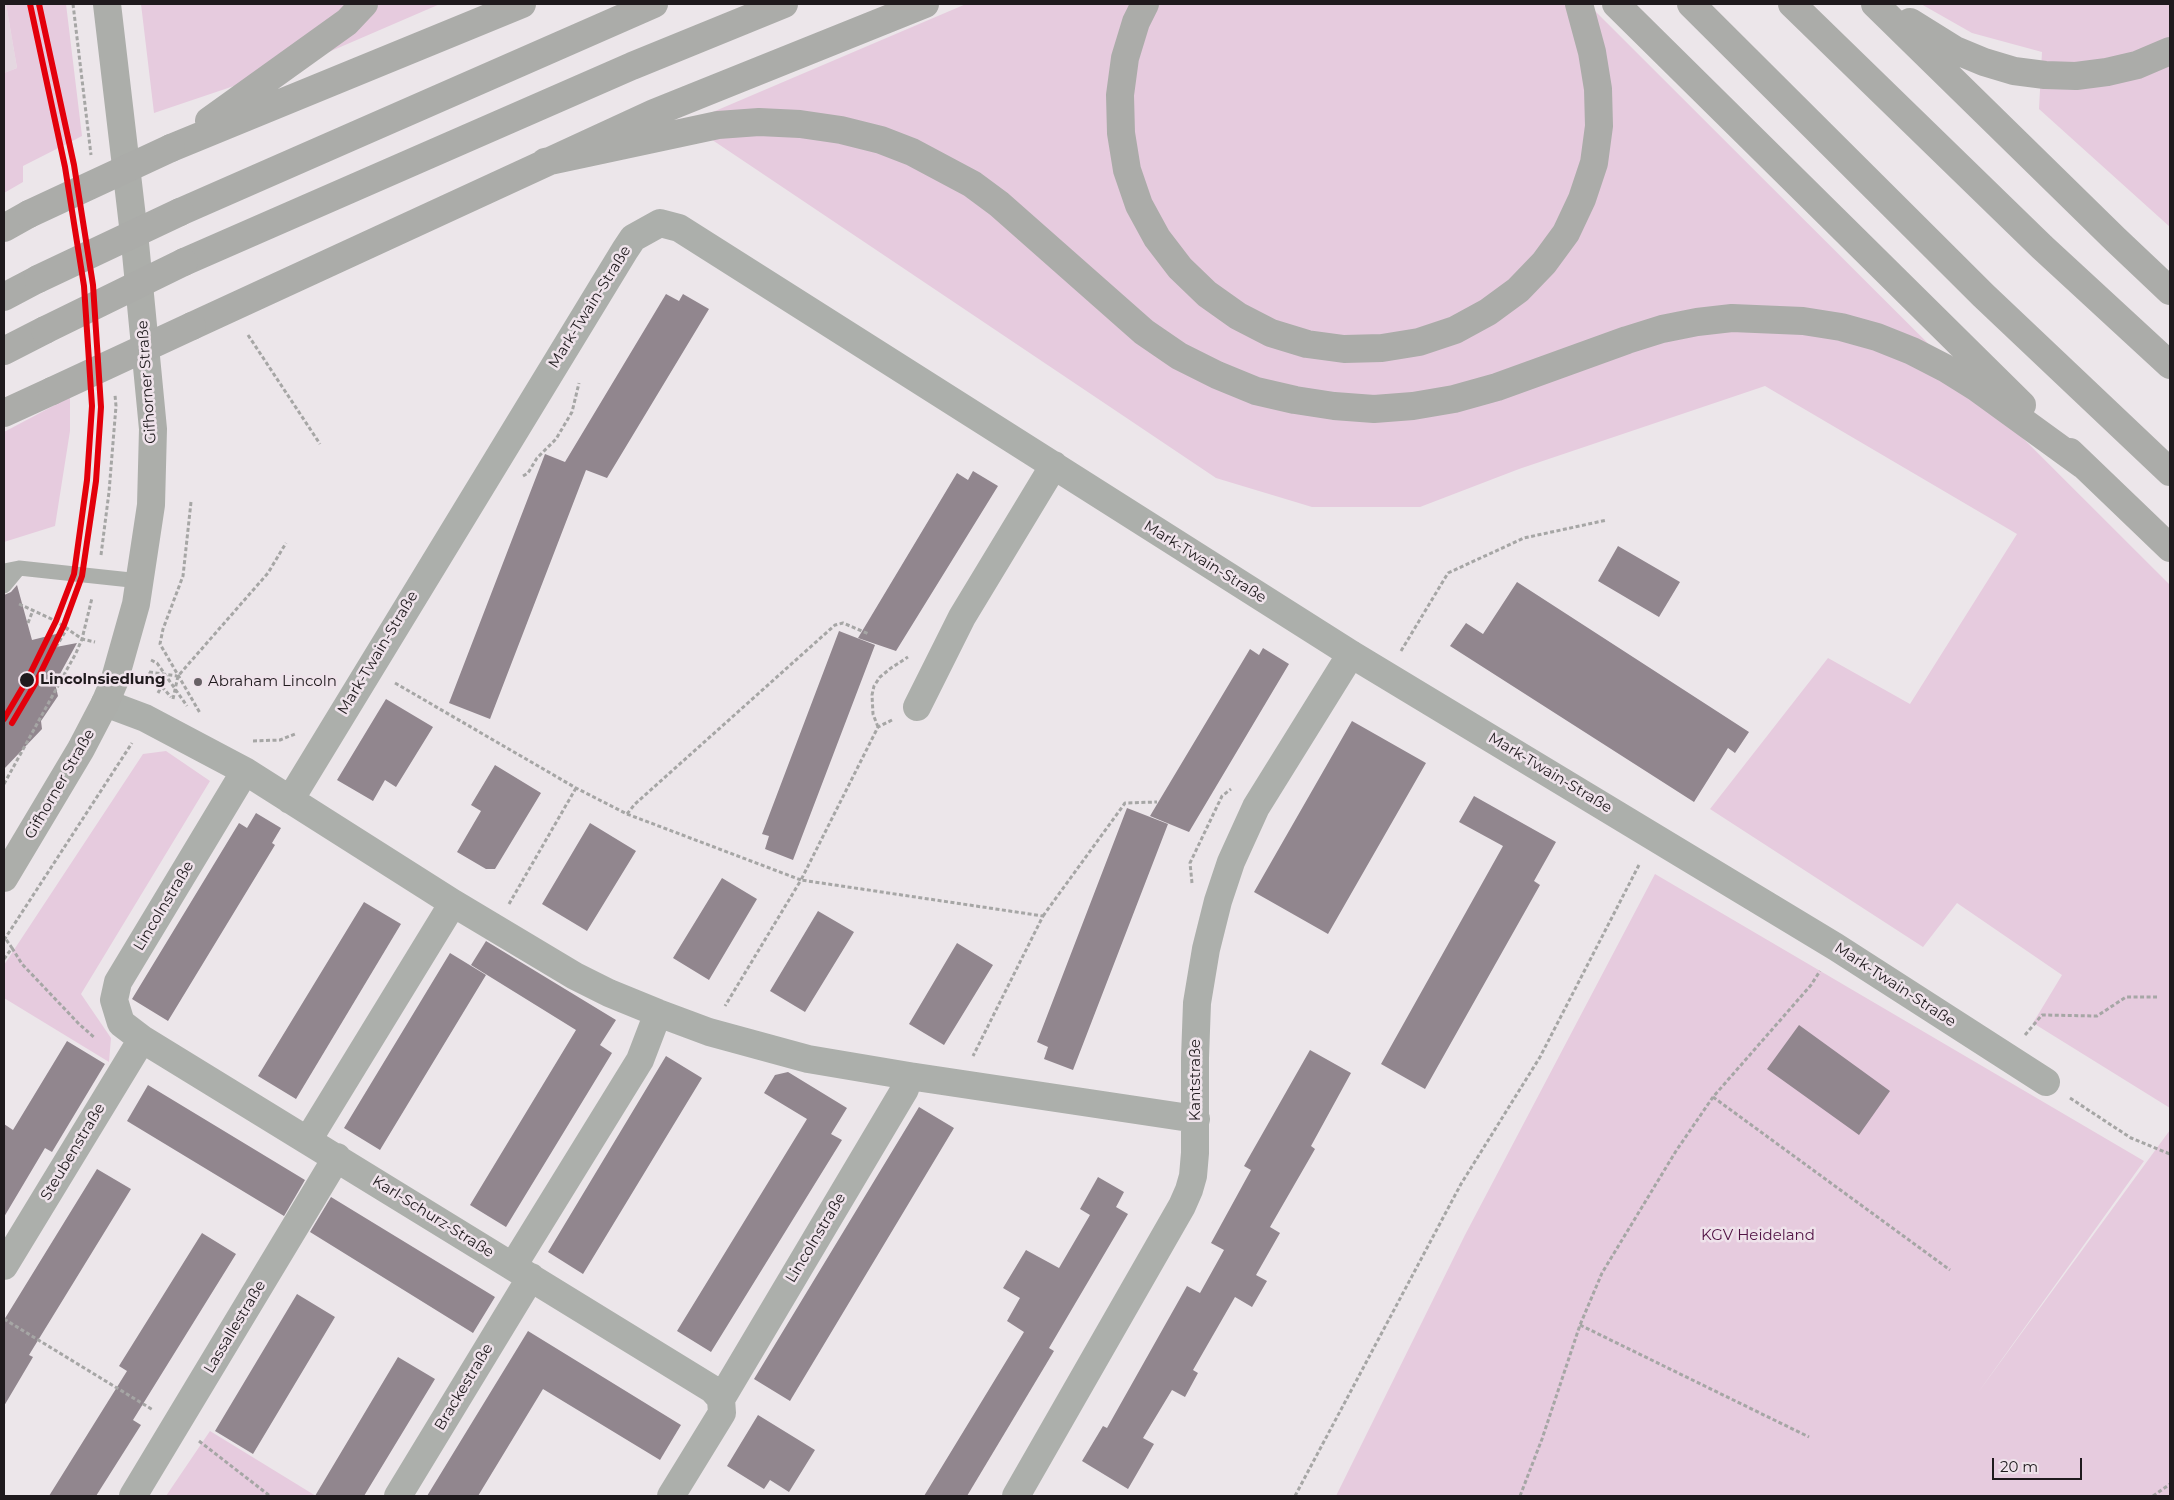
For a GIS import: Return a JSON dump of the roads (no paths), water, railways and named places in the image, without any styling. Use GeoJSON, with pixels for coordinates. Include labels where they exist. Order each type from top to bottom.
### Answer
{"type":"FeatureCollection","features":[{"type":"Feature","properties":{"kind":"highway"},"geometry":{"type":"LineString","coordinates":[[171,148],[347,22],[364,4]]}},
{"type":"Feature","properties":{"kind":"highway"},"geometry":{"type":"LineString","coordinates":[[4,228],[29,214],[171,148],[522,4]]}},
{"type":"Feature","properties":{"kind":"highway"},"geometry":{"type":"LineString","coordinates":[[4,296],[180,212],[654,4]]}},
{"type":"Feature","properties":{"kind":"highway"},"geometry":{"type":"LineString","coordinates":[[4,351],[184,262],[632,66],[784,4]]}},
{"type":"Feature","properties":{"kind":"highway"},"geometry":{"type":"LineString","coordinates":[[4,413],[654,113],[924,4]]}},
{"type":"Feature","properties":{"kind":"highway"},"geometry":{"type":"LineString","coordinates":[[1145,4],[1136,22],[1125,58],[1120,95],[1121,133],[1127,170],[1136,196],[1157,238],[1180,268],[1207,294],[1238,316],[1271,333],[1307,344],[1344,349],[1382,348],[1419,342],[1463,326],[1488,312],[1518,290],[1544,263],[1566,232],[1582,199],[1594,163],[1599,126],[1598,89],[1592,52],[1579,4]]}},
{"type":"Feature","properties":{"kind":"highway"},"geometry":{"type":"LineString","coordinates":[[1616,4],[2083,465],[2170,548]]}},
{"type":"Feature","properties":{"kind":"highway"},"geometry":{"type":"LineString","coordinates":[[1691,4],[1983,295],[2170,472]]}},
{"type":"Feature","properties":{"kind":"highway"},"geometry":{"type":"LineString","coordinates":[[1792,4],[2042,247],[2170,365]]}},
{"type":"Feature","properties":{"kind":"highway"},"geometry":{"type":"LineString","coordinates":[[1875,4],[2114,239],[2170,291]]}},
{"type":"Feature","properties":{"kind":"highway"},"geometry":{"type":"LineString","coordinates":[[1887,4],[1955,50],[1984,62],[2014,71],[2068,76],[2106,72],[2137,65],[2170,51]]}},
{"type":"Feature","properties":{"kind":"highway"},"geometry":{"type":"LineString","coordinates":[[545,162],[718,125],[760,122],[800,124],[841,130],[880,140],[912,152],[972,184],[999,204],[1144,332],[1179,356],[1217,375],[1256,390],[1295,400],[1334,406],[1374,409],[1413,406],[1497,387],[1662,329],[1732,318],[1803,320],[1877,337],[1912,351],[1945,368],[1977,388],[2083,465]]}},
{"type":"Feature","properties":{"kind":"main road","name":"Gifhorner Straße"},"geometry":{"type":"LineString","coordinates":[[4,878],[81,749],[105,703],[124,649],[140,581],[150,505],[153,429],[135,243],[107,4]]}},
{"type":"Feature","properties":{"kind":"street","name":"Mark-Twain-Straße"},"geometry":{"type":"LineString","coordinates":[[290,800],[625,250],[633,238],[660,222],[679,228],[1351,654],[1836,947],[2046,1082]]}},
{"type":"Feature","properties":{"kind":"street"},"geometry":{"type":"LineString","coordinates":[[917,707],[962,616],[1054,466]]}},
{"type":"Feature","properties":{"kind":"street","name":"Kantstraße"},"geometry":{"type":"LineString","coordinates":[[1016,1496],[1182,1206],[1193,1176],[1196,1119],[1195,1058],[1197,1003],[1206,949],[1218,901],[1231,862],[1256,807],[1351,654]]}},
{"type":"Feature","properties":{"kind":"street"},"geometry":{"type":"LineString","coordinates":[[105,703],[145,718],[245,771],[453,903],[575,976],[609,993],[658,1013],[709,1032],[808,1059],[1196,1119]]}},
{"type":"Feature","properties":{"kind":"street","name":"Lincolnstraße"},"geometry":{"type":"LineString","coordinates":[[142,1038],[121,1023],[114,1000],[118,982],[245,771]]}},
{"type":"Feature","properties":{"kind":"street"},"geometry":{"type":"LineString","coordinates":[[308,1140],[453,903]]}},
{"type":"Feature","properties":{"kind":"street"},"geometry":{"type":"LineString","coordinates":[[522,1272],[640,1060],[658,1013]]}},
{"type":"Feature","properties":{"kind":"street","name":"Karl-Schurz-Straße"},"geometry":{"type":"LineString","coordinates":[[142,1038],[712,1389],[721,1399]]}},
{"type":"Feature","properties":{"kind":"street","name":"Steubenstraße"},"geometry":{"type":"LineString","coordinates":[[4,1266],[142,1038]]}},
{"type":"Feature","properties":{"kind":"street","name":"Lincolnstraße"},"geometry":{"type":"LineString","coordinates":[[721,1399],[905,1089],[909,1076]]}},
{"type":"Feature","properties":{"kind":"street","name":"Lassallestraße"},"geometry":{"type":"LineString","coordinates":[[133,1496],[337,1157]]}},
{"type":"Feature","properties":{"kind":"street","name":"Brackestraße"},"geometry":{"type":"LineString","coordinates":[[398,1496],[522,1272]]}},
{"type":"Feature","properties":{"kind":"street"},"geometry":{"type":"LineString","coordinates":[[671,1496],[722,1414],[721,1399]]}},
{"type":"Feature","properties":{"kind":"lane"},"geometry":{"type":"LineString","coordinates":[[4,586],[20,568]]}},
{"type":"Feature","properties":{"kind":"lane"},"geometry":{"type":"LineString","coordinates":[[4,571],[20,568],[140,581]]}},
{"type":"Feature","properties":{"kind":"place","name":"Lincolnsiedlung"},"geometry":{"type":"Point","coordinates":[27,680]}},
{"type":"Feature","properties":{"kind":"place","name":"Abraham Lincoln"},"geometry":{"type":"Point","coordinates":[198,682]}},
{"type":"Feature","properties":{"kind":"park label","name":"KGV Heideland"},"geometry":{"type":"Point","coordinates":[1758,1236]}}]}
